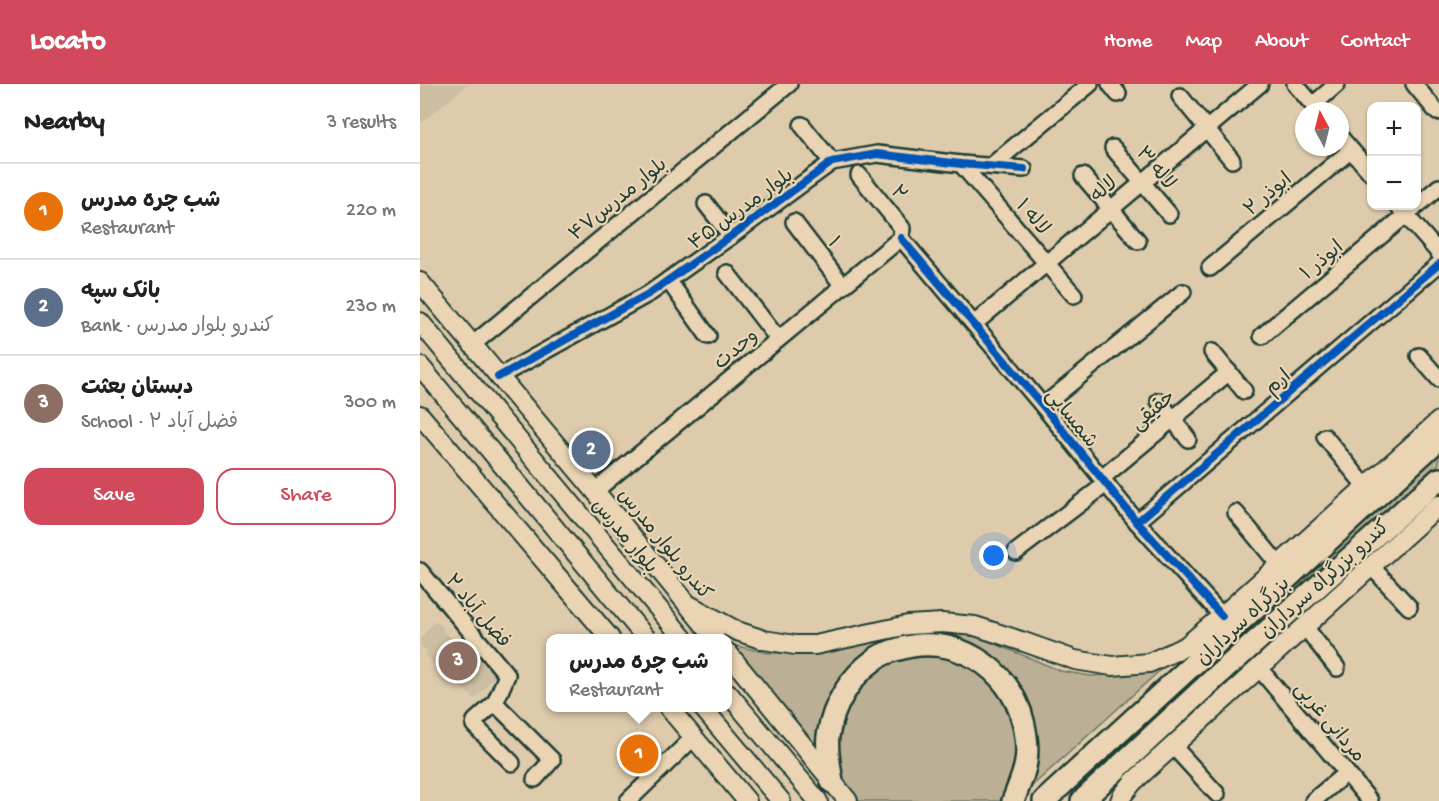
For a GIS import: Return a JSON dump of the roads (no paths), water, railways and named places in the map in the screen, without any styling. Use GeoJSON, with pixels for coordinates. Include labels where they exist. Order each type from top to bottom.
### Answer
{"type":"FeatureCollection","features":[{"type":"Feature","properties":{"kind":"highway","name":"بزرگراه سرداران"},"geometry":{"type":"LineString","coordinates":[[1044,801],[1436,440]]}},
{"type":"Feature","properties":{"kind":"highway","name":"بزرگراه سرداران"},"geometry":{"type":"LineString","coordinates":[[1082,801],[1218,675],[1439,478]]}},
{"type":"Feature","properties":{"kind":"highway"},"geometry":{"type":"LineString","coordinates":[[832,782],[828,739],[835,710],[854,678],[876,658],[890,652],[919,644],[934,644],[978,658],[1003,680],[1015,698],[1024,727],[1026,761],[1013,801]]}},
{"type":"Feature","properties":{"kind":"main road","name":"کندرو بلوار مدرس"},"geometry":{"type":"LineString","coordinates":[[424,295],[472,345],[711,634]]}},
{"type":"Feature","properties":{"kind":"main road","name":"بلوار مدرس"},"geometry":{"type":"LineString","coordinates":[[420,322],[678,634]]}},
{"type":"Feature","properties":{"kind":"main road"},"geometry":{"type":"LineString","coordinates":[[420,366],[642,634]]}},
{"type":"Feature","properties":{"kind":"main road"},"geometry":{"type":"LineString","coordinates":[[420,415],[606,634]]}},
{"type":"Feature","properties":{"kind":"main road","name":"کندرو بزرگراه سرداران"},"geometry":{"type":"LineString","coordinates":[[687,604],[737,631],[764,640],[795,645],[815,645],[908,625],[942,623],[975,626],[1075,660],[1112,666],[1149,663],[1186,646],[1439,421]]}},
{"type":"Feature","properties":{"kind":"main road","name":"کندرو بزرگراه سرداران"},"geometry":{"type":"LineString","coordinates":[[1120,801],[1133,782],[1439,505]]}},
{"type":"Feature","properties":{"kind":"main road"},"geometry":{"type":"LineString","coordinates":[[573,550],[595,533]]}},
{"type":"Feature","properties":{"kind":"main road"},"geometry":{"type":"LineString","coordinates":[[608,593],[629,634]]}},
{"type":"Feature","properties":{"kind":"main road"},"geometry":{"type":"LineString","coordinates":[[732,658],[848,801]]}},
{"type":"Feature","properties":{"kind":"main road"},"geometry":{"type":"LineString","coordinates":[[732,698],[818,801]]}},
{"type":"Feature","properties":{"kind":"main road"},"geometry":{"type":"LineString","coordinates":[[672,712],[747,801]]}},
{"type":"Feature","properties":{"kind":"main road"},"geometry":{"type":"LineString","coordinates":[[706,712],[781,801]]}},
{"type":"Feature","properties":{"kind":"street","name":"بلوار مدرس۴۷"},"geometry":{"type":"LineString","coordinates":[[472,345],[789,84]]}},
{"type":"Feature","properties":{"kind":"street"},"geometry":{"type":"LineString","coordinates":[[991,166],[1090,84]]}},
{"type":"Feature","properties":{"kind":"street","name":"لاله"},"geometry":{"type":"LineString","coordinates":[[974,324],[1260,84]]}},
{"type":"Feature","properties":{"kind":"street"},"geometry":{"type":"LineString","coordinates":[[1295,84],[1311,102]]}},
{"type":"Feature","properties":{"kind":"street"},"geometry":{"type":"LineString","coordinates":[[1321,102],[1337,84]]}},
{"type":"Feature","properties":{"kind":"street"},"geometry":{"type":"LineString","coordinates":[[1414,84],[1437,112]]}},
{"type":"Feature","properties":{"kind":"street"},"geometry":{"type":"LineString","coordinates":[[1180,96],[1232,160]]}},
{"type":"Feature","properties":{"kind":"street"},"geometry":{"type":"LineString","coordinates":[[802,125],[832,162]]}},
{"type":"Feature","properties":{"kind":"street","name":"لاله ۳"},"geometry":{"type":"LineString","coordinates":[[1113,148],[1169,214]]}},
{"type":"Feature","properties":{"kind":"street"},"geometry":{"type":"LineString","coordinates":[[1349,148],[1367,169]]}},
{"type":"Feature","properties":{"kind":"street","name":"ابوذر ۲"},"geometry":{"type":"LineString","coordinates":[[1210,268],[1351,150]]}},
{"type":"Feature","properties":{"kind":"street","name":"۴۵ بلوار مدرس"},"geometry":{"type":"LineString","coordinates":[[498,377],[650,293],[832,162],[877,154],[1024,169]]}},
{"type":"Feature","properties":{"kind":"street","name":"لاله ۱"},"geometry":{"type":"LineString","coordinates":[[961,164],[1074,295]]}},
{"type":"Feature","properties":{"kind":"street","name":"۲"},"geometry":{"type":"LineString","coordinates":[[859,175],[902,228],[901,238]]}},
{"type":"Feature","properties":{"kind":"street"},"geometry":{"type":"LineString","coordinates":[[1083,176],[1138,241]]}},
{"type":"Feature","properties":{"kind":"street","name":"ابوذر ۱"},"geometry":{"type":"LineString","coordinates":[[1421,198],[1439,187]]}},
{"type":"Feature","properties":{"kind":"street"},"geometry":{"type":"LineString","coordinates":[[706,204],[732,236]]}},
{"type":"Feature","properties":{"kind":"street"},"geometry":{"type":"LineString","coordinates":[[1402,210],[1439,253]]}},
{"type":"Feature","properties":{"kind":"street","name":"ابوذر ۱"},"geometry":{"type":"LineString","coordinates":[[1262,336],[1402,210]]}},
{"type":"Feature","properties":{"kind":"street","name":"۱"},"geometry":{"type":"LineString","coordinates":[[794,222],[843,286]]}},
{"type":"Feature","properties":{"kind":"street","name":"وحدت"},"geometry":{"type":"LineString","coordinates":[[595,491],[901,238]]}},
{"type":"Feature","properties":{"kind":"street","name":"شمسایی"},"geometry":{"type":"LineString","coordinates":[[901,238],[1043,406],[1137,522],[1221,616]]}},
{"type":"Feature","properties":{"kind":"street","name":"ارم"},"geometry":{"type":"LineString","coordinates":[[1137,522],[1439,264]]}},
{"type":"Feature","properties":{"kind":"street"},"geometry":{"type":"LineString","coordinates":[[727,273],[778,339]]}},
{"type":"Feature","properties":{"kind":"street"},"geometry":{"type":"LineString","coordinates":[[668,280],[708,336]]}},
{"type":"Feature","properties":{"kind":"street"},"geometry":{"type":"LineString","coordinates":[[1043,406],[1184,292]]}},
{"type":"Feature","properties":{"kind":"street"},"geometry":{"type":"LineString","coordinates":[[1212,352],[1244,391]]}},
{"type":"Feature","properties":{"kind":"street"},"geometry":{"type":"LineString","coordinates":[[1419,356],[1439,379]]}},
{"type":"Feature","properties":{"kind":"street","name":"حقیقی"},"geometry":{"type":"LineString","coordinates":[[1016,552],[1104,481],[1229,372]]}},
{"type":"Feature","properties":{"kind":"street"},"geometry":{"type":"LineString","coordinates":[[1158,401],[1188,439]]}},
{"type":"Feature","properties":{"kind":"street"},"geometry":{"type":"LineString","coordinates":[[1325,437],[1366,487]]}},
{"type":"Feature","properties":{"kind":"street"},"geometry":{"type":"LineString","coordinates":[[1236,513],[1279,565]]}},
{"type":"Feature","properties":{"kind":"street"},"geometry":{"type":"LineString","coordinates":[[1371,566],[1409,607]]}},
{"type":"Feature","properties":{"kind":"street","name":"فضل آباد ۲"},"geometry":{"type":"LineString","coordinates":[[420,571],[507,675],[495,703]]}},
{"type":"Feature","properties":{"kind":"street"},"geometry":{"type":"LineString","coordinates":[[1305,627],[1337,668]]}},
{"type":"Feature","properties":{"kind":"street","name":"مردانی غربی"},"geometry":{"type":"LineString","coordinates":[[1259,668],[1370,801]]}},
{"type":"Feature","properties":{"kind":"street"},"geometry":{"type":"LineString","coordinates":[[512,763],[474,725],[475,721],[495,703],[552,760],[535,779]]}},
{"type":"Feature","properties":{"kind":"street"},"geometry":{"type":"LineString","coordinates":[[628,801],[694,737]]}},
{"type":"Feature","properties":{"kind":"street"},"geometry":{"type":"LineString","coordinates":[[1173,746],[1217,794]]}},
{"type":"Feature","properties":{"kind":"street"},"geometry":{"type":"LineString","coordinates":[[1313,801],[1346,773]]}},
{"type":"Feature","properties":{"kind":"place","name":"بانک سپه"},"geometry":{"type":"Point","coordinates":[591,450]}},
{"type":"Feature","properties":{"kind":"place","name":"دبستان بعثت"},"geometry":{"type":"Point","coordinates":[458,661]}},
{"type":"Feature","properties":{"kind":"place","name":"شب چره مدرس"},"geometry":{"type":"Point","coordinates":[639,754]}}]}
